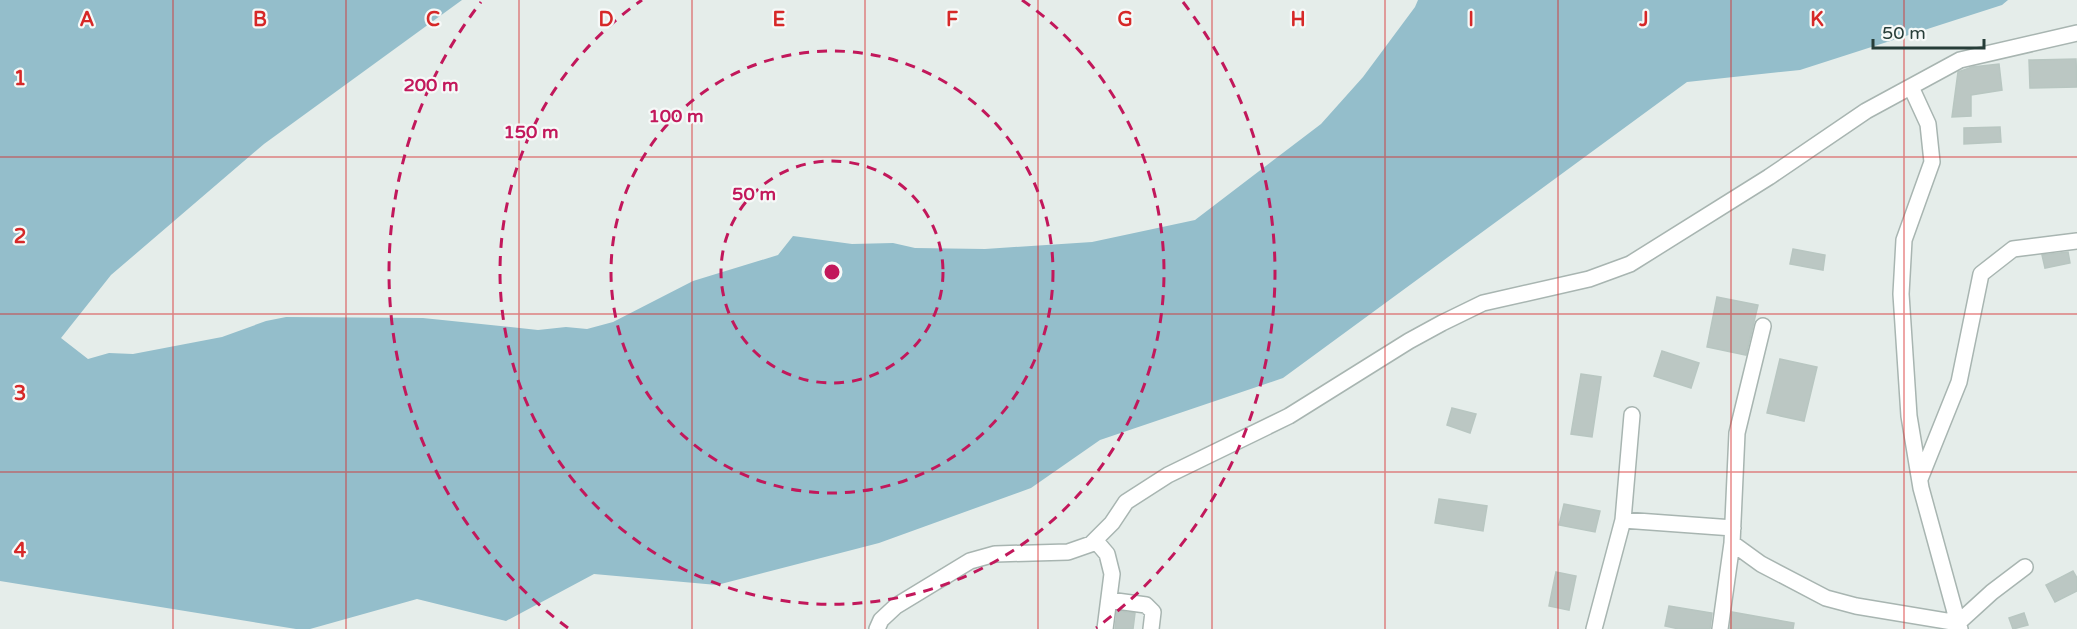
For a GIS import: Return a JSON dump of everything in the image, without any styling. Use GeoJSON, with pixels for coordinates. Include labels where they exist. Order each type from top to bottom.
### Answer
{"type":"FeatureCollection","features":[{"type":"Feature","properties":{"kind":"street"},"geometry":{"type":"LineString","coordinates":[[877,629],[881,620],[896,606],[970,561],[995,554],[1068,552],[1091,544],[1112,523],[1126,502],[1168,475],[1289,416],[1409,341],[1483,303],[1589,279],[1630,264],[1769,177],[1866,111],[1960,60],[2077,33]]}},
{"type":"Feature","properties":{"kind":"street"},"geometry":{"type":"LineString","coordinates":[[1911,87],[1928,124],[1932,162],[1904,240],[1901,294],[1909,416],[1920,478],[1959,626]]}},
{"type":"Feature","properties":{"kind":"street"},"geometry":{"type":"LineString","coordinates":[[1920,478],[1959,381],[1981,274],[2013,249],[2077,241]]}},
{"type":"Feature","properties":{"kind":"street"},"geometry":{"type":"LineString","coordinates":[[1720,629],[1732,536],[1737,433],[1763,326]]}},
{"type":"Feature","properties":{"kind":"street"},"geometry":{"type":"LineString","coordinates":[[1594,629],[1623,520],[1632,415]]}},
{"type":"Feature","properties":{"kind":"street"},"geometry":{"type":"LineString","coordinates":[[1623,520],[1732,536],[1761,564],[1826,598],[1929,624],[1959,626],[1992,592],[2025,567]]}},
{"type":"Feature","properties":{"kind":"street"},"geometry":{"type":"LineString","coordinates":[[1095,540],[1107,554],[1112,574],[1105,629]]}},
{"type":"Feature","properties":{"kind":"street"},"geometry":{"type":"LineString","coordinates":[[1109,600],[1146,605],[1154,612],[1152,629]]}},
{"type":"Feature","properties":{"kind":"water"},"geometry":{"type":"Polygon","coordinates":[[[0,0],[462,0],[264,144],[111,275],[61,338],[88,359],[109,353],[133,354],[222,337],[266,321],[286,317],[423,318],[538,330],[566,327],[587,329],[613,322],[693,281],[778,255],[793,236],[852,244],[893,243],[915,248],[985,249],[1092,242],[1195,220],[1321,124],[1363,77],[1418,0],[2008,0],[2002,5],[1800,70],[1687,82],[1283,378],[1100,440],[1031,488],[879,543],[717,585],[594,574],[506,621],[417,599],[310,629],[296,629],[0,581],[0,0]]]}},
{"type":"Feature","properties":{"kind":"building"},"geometry":{"type":"Polygon","coordinates":[[[2076,59],[2077,87],[2030,88],[2029,60],[2076,59]]]}},
{"type":"Feature","properties":{"kind":"building"},"geometry":{"type":"Polygon","coordinates":[[[1999,64],[2002,90],[1971,95],[1971,116],[1952,117],[1958,72],[1972,67],[1999,64]]]}},
{"type":"Feature","properties":{"kind":"building"},"geometry":{"type":"Polygon","coordinates":[[[2000,127],[2001,142],[1964,144],[1964,128],[2000,127]]]}},
{"type":"Feature","properties":{"kind":"building"},"geometry":{"type":"Polygon","coordinates":[[[1793,249],[1825,255],[1823,270],[1790,264],[1793,249]]]}},
{"type":"Feature","properties":{"kind":"building"},"geometry":{"type":"Polygon","coordinates":[[[2068,252],[2070,263],[2045,268],[2042,255],[2068,252]]]}},
{"type":"Feature","properties":{"kind":"building"},"geometry":{"type":"Polygon","coordinates":[[[1717,297],[1758,305],[1746,355],[1707,347],[1717,297]]]}},
{"type":"Feature","properties":{"kind":"building"},"geometry":{"type":"Polygon","coordinates":[[[1662,351],[1699,363],[1691,388],[1654,376],[1662,351]]]}},
{"type":"Feature","properties":{"kind":"building"},"geometry":{"type":"Polygon","coordinates":[[[1780,359],[1817,367],[1804,421],[1767,413],[1780,359]]]}},
{"type":"Feature","properties":{"kind":"building"},"geometry":{"type":"Polygon","coordinates":[[[1581,374],[1601,377],[1592,437],[1571,434],[1581,374]]]}},
{"type":"Feature","properties":{"kind":"building"},"geometry":{"type":"Polygon","coordinates":[[[1452,408],[1476,414],[1470,433],[1447,425],[1452,408]]]}},
{"type":"Feature","properties":{"kind":"building"},"geometry":{"type":"Polygon","coordinates":[[[1439,499],[1487,506],[1483,531],[1435,523],[1439,499]]]}},
{"type":"Feature","properties":{"kind":"building"},"geometry":{"type":"Polygon","coordinates":[[[1564,504],[1600,511],[1595,532],[1559,525],[1564,504]]]}},
{"type":"Feature","properties":{"kind":"building"},"geometry":{"type":"Polygon","coordinates":[[[2073,571],[2077,578],[2077,591],[2055,602],[2046,585],[2073,571]]]}},
{"type":"Feature","properties":{"kind":"building"},"geometry":{"type":"Polygon","coordinates":[[[1556,572],[1576,576],[1569,610],[1549,606],[1556,572]]]}},
{"type":"Feature","properties":{"kind":"building"},"geometry":{"type":"Polygon","coordinates":[[[1669,606],[1712,613],[1710,629],[1679,629],[1665,626],[1669,606]]]}},
{"type":"Feature","properties":{"kind":"building"},"geometry":{"type":"Polygon","coordinates":[[[1117,611],[1135,613],[1133,629],[1115,629],[1117,611]]]}},
{"type":"Feature","properties":{"kind":"building"},"geometry":{"type":"Polygon","coordinates":[[[1732,612],[1794,623],[1793,629],[1730,629],[1732,612]]]}},
{"type":"Feature","properties":{"kind":"building"},"geometry":{"type":"Polygon","coordinates":[[[2024,613],[2028,625],[2013,629],[2009,618],[2024,613]]]}}]}
